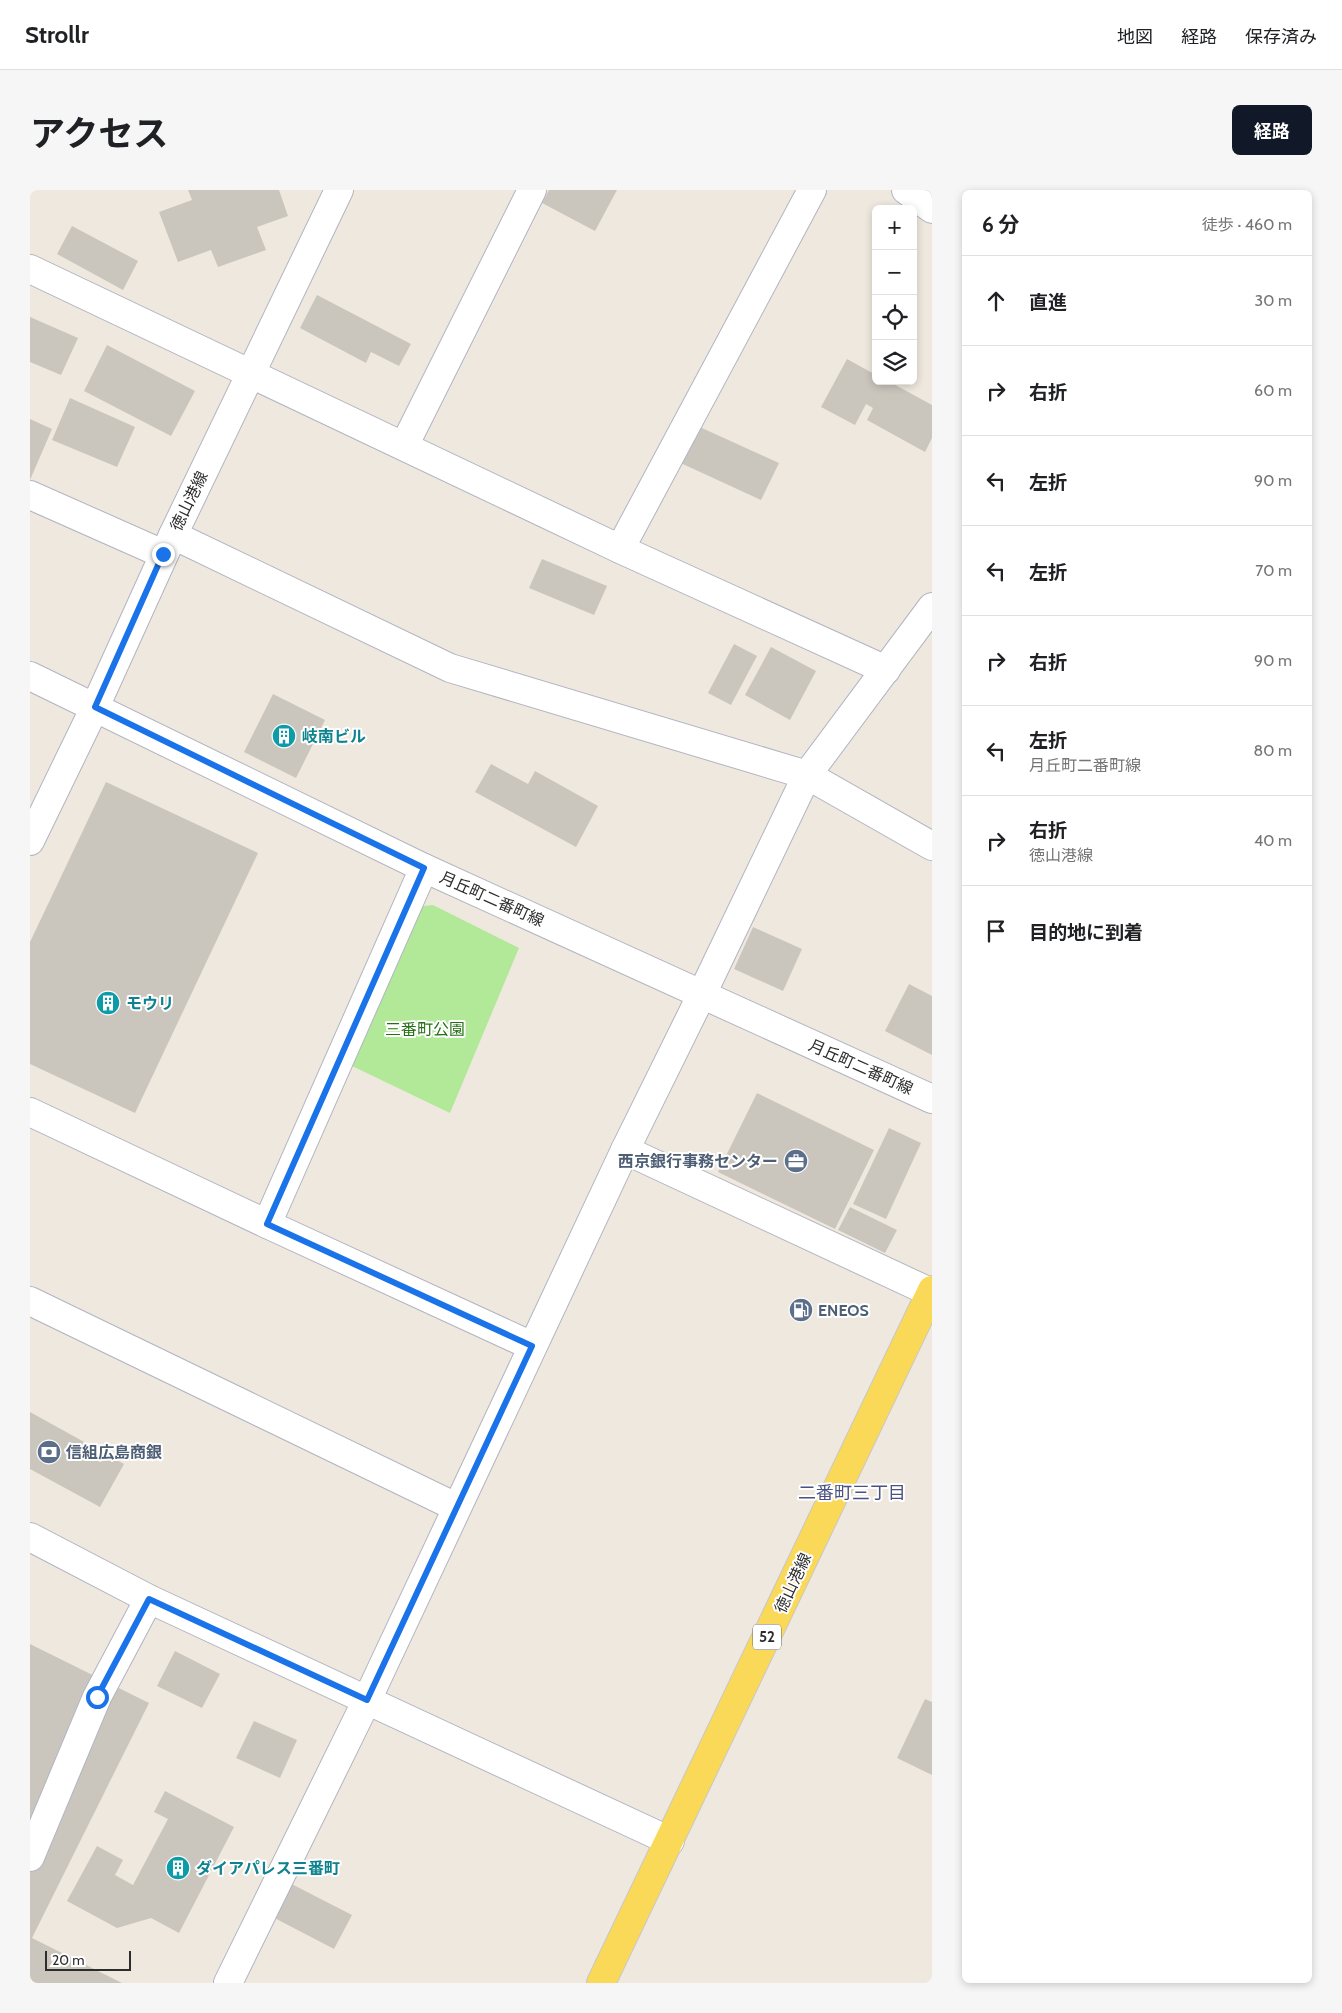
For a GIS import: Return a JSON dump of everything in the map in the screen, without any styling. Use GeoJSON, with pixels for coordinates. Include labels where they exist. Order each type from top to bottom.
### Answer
{"type":"FeatureCollection","features":[{"type":"Feature","properties":{"kind":"main road","name":"徳山港線"},"geometry":{"type":"LineString","coordinates":[[601,1983],[932,1292]]}},
{"type":"Feature","properties":{"kind":"street","name":"徳山港線"},"geometry":{"type":"LineString","coordinates":[[30,841],[95,707],[168,544],[339,190]]}},
{"type":"Feature","properties":{"kind":"street"},"geometry":{"type":"LineString","coordinates":[[404,446],[532,190]]}},
{"type":"Feature","properties":{"kind":"street"},"geometry":{"type":"LineString","coordinates":[[620,549],[812,190]]}},
{"type":"Feature","properties":{"kind":"street"},"geometry":{"type":"LineString","coordinates":[[906,190],[932,209]]}},
{"type":"Feature","properties":{"kind":"street"},"geometry":{"type":"LineString","coordinates":[[30,269],[620,549],[886,670]]}},
{"type":"Feature","properties":{"kind":"street"},"geometry":{"type":"LineString","coordinates":[[30,495],[168,544],[450,668],[807,775],[932,846]]}},
{"type":"Feature","properties":{"kind":"street"},"geometry":{"type":"LineString","coordinates":[[228,1983],[367,1700],[625,1150],[807,775],[932,607]]}},
{"type":"Feature","properties":{"kind":"street","name":"月丘町二番町線"},"geometry":{"type":"LineString","coordinates":[[30,676],[424,868],[932,1099]]}},
{"type":"Feature","properties":{"kind":"street"},"geometry":{"type":"LineString","coordinates":[[267,1224],[424,868]]}},
{"type":"Feature","properties":{"kind":"street"},"geometry":{"type":"LineString","coordinates":[[30,1112],[532,1346]]}},
{"type":"Feature","properties":{"kind":"street"},"geometry":{"type":"LineString","coordinates":[[625,1150],[932,1292]]}},
{"type":"Feature","properties":{"kind":"street"},"geometry":{"type":"LineString","coordinates":[[30,1301],[456,1507]]}},
{"type":"Feature","properties":{"kind":"street"},"geometry":{"type":"LineString","coordinates":[[30,1537],[149,1599],[670,1841]]}},
{"type":"Feature","properties":{"kind":"street"},"geometry":{"type":"LineString","coordinates":[[30,1856],[97,1697],[149,1599]]}},
{"type":"Feature","properties":{"kind":"green space","name":"三番町公園"},"geometry":{"type":"Polygon","coordinates":[[[433,905],[519,948],[450,1113],[350,1065],[413,921],[423,906],[433,905]]]}},
{"type":"Feature","properties":{"kind":"building"},"geometry":{"type":"Polygon","coordinates":[[[188,190],[279,190],[288,216],[257,227],[266,250],[218,267],[211,250],[178,262],[159,212],[192,200],[188,190]]]}},
{"type":"Feature","properties":{"kind":"building"},"geometry":{"type":"Polygon","coordinates":[[[549,190],[617,190],[595,231],[542,203],[549,190]]]}},
{"type":"Feature","properties":{"kind":"building"},"geometry":{"type":"Polygon","coordinates":[[[72,226],[138,261],[123,290],[57,254],[72,226]]]}},
{"type":"Feature","properties":{"kind":"building"},"geometry":{"type":"Polygon","coordinates":[[[317,295],[411,344],[399,366],[371,352],[366,363],[300,328],[317,295]]]}},
{"type":"Feature","properties":{"kind":"building"},"geometry":{"type":"Polygon","coordinates":[[[30,317],[78,338],[61,375],[30,362],[30,317]]]}},
{"type":"Feature","properties":{"kind":"building"},"geometry":{"type":"Polygon","coordinates":[[[107,345],[195,391],[171,436],[84,391],[107,345]]]}},
{"type":"Feature","properties":{"kind":"building"},"geometry":{"type":"Polygon","coordinates":[[[847,359],[872,373],[872,385],[895,385],[932,405],[932,438],[925,452],[867,420],[873,408],[866,404],[855,425],[821,407],[847,359]]]}},
{"type":"Feature","properties":{"kind":"building"},"geometry":{"type":"Polygon","coordinates":[[[70,398],[135,427],[117,467],[52,440],[70,398]]]}},
{"type":"Feature","properties":{"kind":"building"},"geometry":{"type":"Polygon","coordinates":[[[30,419],[52,429],[30,480],[30,419]]]}},
{"type":"Feature","properties":{"kind":"building"},"geometry":{"type":"Polygon","coordinates":[[[691,423],[779,463],[761,500],[674,460],[691,423]]]}},
{"type":"Feature","properties":{"kind":"building"},"geometry":{"type":"Polygon","coordinates":[[[542,559],[607,586],[594,615],[529,588],[542,559]]]}},
{"type":"Feature","properties":{"kind":"building"},"geometry":{"type":"Polygon","coordinates":[[[734,644],[757,656],[731,705],[708,693],[734,644]]]}},
{"type":"Feature","properties":{"kind":"building"},"geometry":{"type":"Polygon","coordinates":[[[771,647],[816,671],[790,720],[745,695],[771,647]]]}},
{"type":"Feature","properties":{"kind":"building","name":"岐南ビル"},"geometry":{"type":"Polygon","coordinates":[[[273,694],[325,720],[296,778],[244,752],[273,694]]]}},
{"type":"Feature","properties":{"kind":"building"},"geometry":{"type":"Polygon","coordinates":[[[491,764],[528,784],[535,771],[598,806],[576,847],[475,792],[491,764]]]}},
{"type":"Feature","properties":{"kind":"building","name":"モウリ"},"geometry":{"type":"Polygon","coordinates":[[[106,782],[258,853],[135,1113],[30,1064],[30,942],[106,782]]]}},
{"type":"Feature","properties":{"kind":"building"},"geometry":{"type":"Polygon","coordinates":[[[753,927],[802,949],[783,991],[734,969],[753,927]]]}},
{"type":"Feature","properties":{"kind":"building"},"geometry":{"type":"Polygon","coordinates":[[[909,984],[932,996],[932,1055],[885,1031],[909,984]]]}},
{"type":"Feature","properties":{"kind":"building","name":"西京銀行事務センター"},"geometry":{"type":"Polygon","coordinates":[[[757,1093],[874,1150],[835,1229],[718,1172],[757,1093]]]}},
{"type":"Feature","properties":{"kind":"building"},"geometry":{"type":"Polygon","coordinates":[[[889,1128],[921,1143],[886,1219],[853,1204],[889,1128]]]}},
{"type":"Feature","properties":{"kind":"building"},"geometry":{"type":"Polygon","coordinates":[[[850,1207],[897,1230],[885,1253],[838,1230],[850,1207]]]}},
{"type":"Feature","properties":{"kind":"building"},"geometry":{"type":"Polygon","coordinates":[[[30,1412],[124,1464],[100,1507],[30,1469],[30,1412]]]}},
{"type":"Feature","properties":{"kind":"building"},"geometry":{"type":"Polygon","coordinates":[[[30,1644],[149,1703],[32,1938],[122,1983],[30,1983],[30,1644]]]}},
{"type":"Feature","properties":{"kind":"building"},"geometry":{"type":"Polygon","coordinates":[[[175,1651],[220,1674],[202,1708],[157,1686],[175,1651]]]}},
{"type":"Feature","properties":{"kind":"building"},"geometry":{"type":"Polygon","coordinates":[[[925,1699],[932,1702],[932,1775],[897,1758],[925,1699]]]}},
{"type":"Feature","properties":{"kind":"building"},"geometry":{"type":"Polygon","coordinates":[[[254,1721],[297,1740],[280,1778],[236,1758],[254,1721]]]}},
{"type":"Feature","properties":{"kind":"building","name":"ダイアパレス三番町"},"geometry":{"type":"Polygon","coordinates":[[[165,1791],[234,1827],[179,1933],[151,1918],[117,1928],[67,1901],[97,1846],[123,1860],[115,1875],[133,1885],[168,1819],[154,1812],[165,1791]]]}},
{"type":"Feature","properties":{"kind":"building"},"geometry":{"type":"Polygon","coordinates":[[[274,1875],[352,1915],[334,1949],[263,1912],[274,1875]]]}},
{"type":"Feature","properties":{"kind":"place","name":"岐南ビル"},"geometry":{"type":"Point","coordinates":[284,736]}},
{"type":"Feature","properties":{"kind":"place","name":"モウリ"},"geometry":{"type":"Point","coordinates":[108,1003]}},
{"type":"Feature","properties":{"kind":"place","name":"西京銀行事務センター"},"geometry":{"type":"Point","coordinates":[796,1161]}},
{"type":"Feature","properties":{"kind":"place","name":"ENEOS"},"geometry":{"type":"Point","coordinates":[801,1310]}},
{"type":"Feature","properties":{"kind":"place","name":"信組広島商銀"},"geometry":{"type":"Point","coordinates":[49,1452]}},
{"type":"Feature","properties":{"kind":"place","name":"ダイアパレス三番町"},"geometry":{"type":"Point","coordinates":[178,1868]}},
{"type":"Feature","properties":{"kind":"district","name":"二番町三丁目"},"geometry":{"type":"Point","coordinates":[852,1493]}},
{"type":"Feature","properties":{"kind":"route"},"geometry":{"type":"LineString","coordinates":[[97,1697],[149,1599],[367,1700],[532,1346],[267,1224],[424,868],[95,707],[163,554]]}}]}
